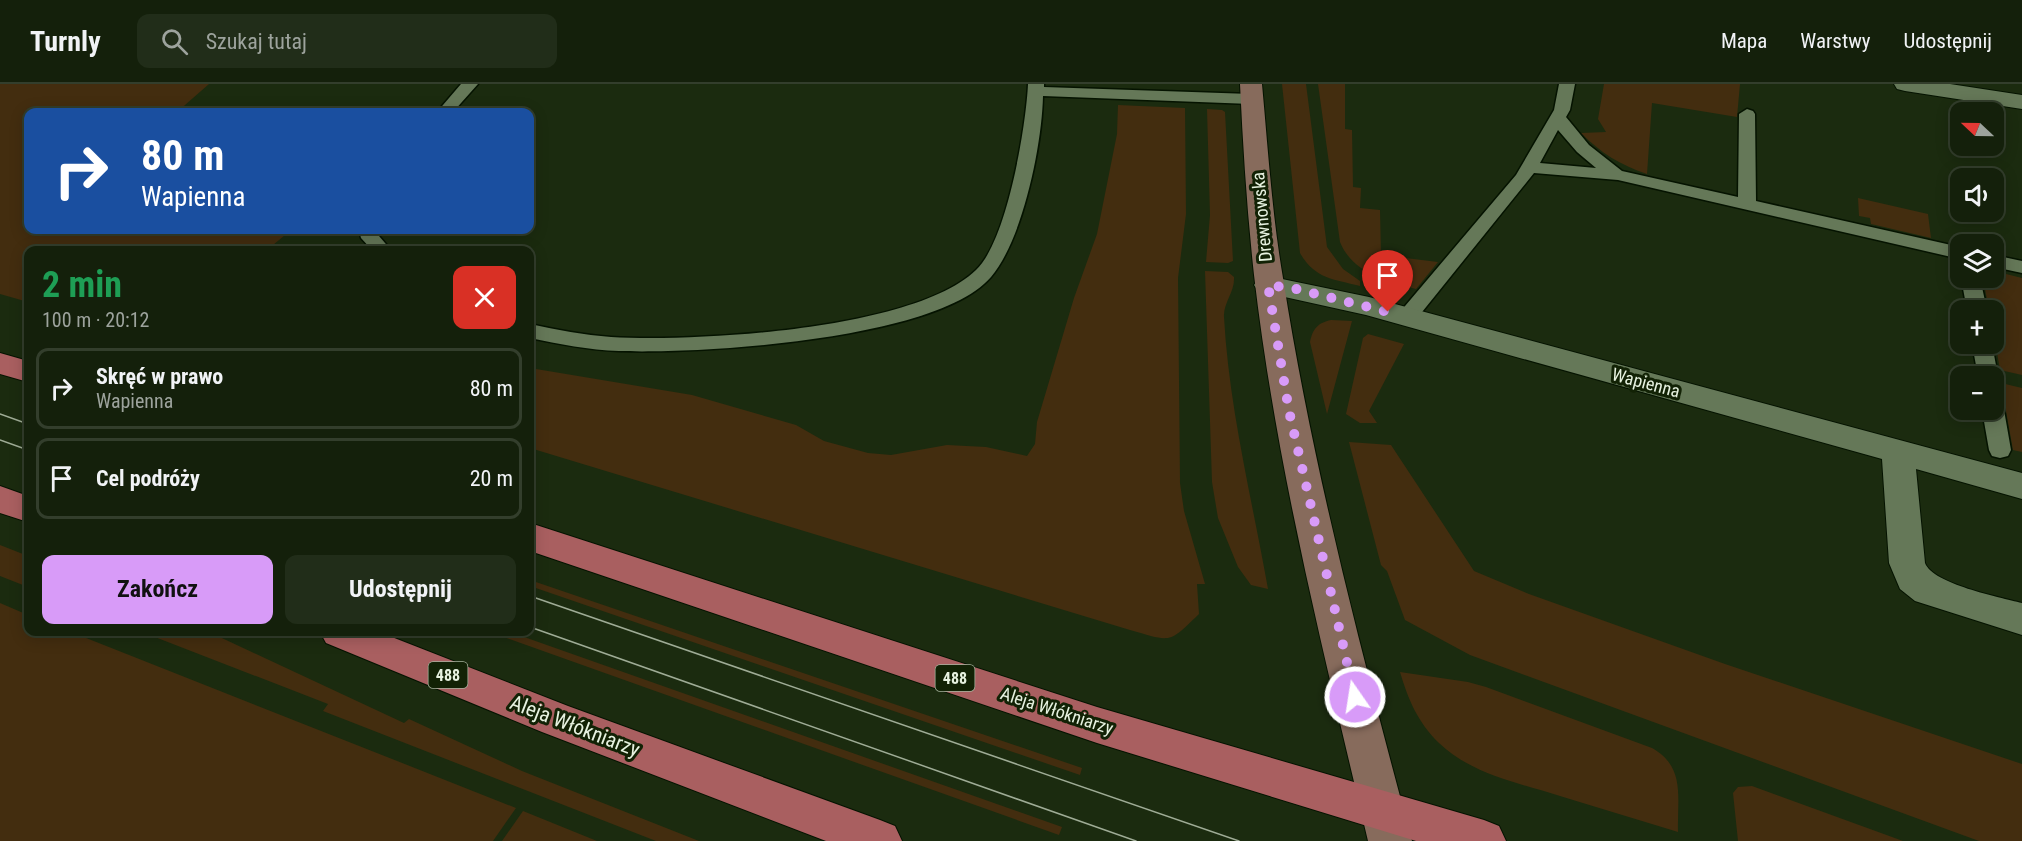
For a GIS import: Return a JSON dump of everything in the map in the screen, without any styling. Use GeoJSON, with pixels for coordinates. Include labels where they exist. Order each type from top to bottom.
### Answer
{"type":"FeatureCollection","features":[{"type":"Feature","properties":{"kind":"main road","name":"Drewnowska"},"geometry":{"type":"LineString","coordinates":[[1251,92],[1268,285],[1289,411],[1386,826]]}},
{"type":"Feature","properties":{"kind":"main road"},"geometry":{"type":"LineString","coordinates":[[0,363],[24,371]]}},
{"type":"Feature","properties":{"kind":"main road"},"geometry":{"type":"LineString","coordinates":[[0,499],[24,508]]}},
{"type":"Feature","properties":{"kind":"main road","name":"Aleja Włókniarzy"},"geometry":{"type":"LineString","coordinates":[[534,538],[1116,731],[1386,826],[1484,841]]}},
{"type":"Feature","properties":{"kind":"main road","name":"Aleja Włókniarzy"},"geometry":{"type":"LineString","coordinates":[[349,636],[556,719],[880,841]]}},
{"type":"Feature","properties":{"kind":"street"},"geometry":{"type":"LineString","coordinates":[[1905,84],[2022,102]]}},
{"type":"Feature","properties":{"kind":"street","name":"Wapienna"},"geometry":{"type":"LineString","coordinates":[[1268,285],[1319,294],[1407,317],[2022,486]]}},
{"type":"Feature","properties":{"kind":"street"},"geometry":{"type":"LineString","coordinates":[[1898,452],[1907,563],[1913,579],[1928,590],[2022,619]]}},
{"type":"Feature","properties":{"kind":"lane"},"geometry":{"type":"LineString","coordinates":[[449,108],[470,84]]}},
{"type":"Feature","properties":{"kind":"lane"},"geometry":{"type":"LineString","coordinates":[[1407,317],[1530,167],[1562,110],[1567,84]]}},
{"type":"Feature","properties":{"kind":"lane"},"geometry":{"type":"LineString","coordinates":[[534,332],[616,344],[674,346],[833,328],[914,310],[955,294],[983,274],[1000,248],[1028,153],[1036,87],[1251,92]]}},
{"type":"Feature","properties":{"kind":"lane"},"geometry":{"type":"LineString","coordinates":[[1747,114],[1747,204]]}},
{"type":"Feature","properties":{"kind":"lane"},"geometry":{"type":"LineString","coordinates":[[1558,117],[1570,138],[1590,156],[1618,175]]}},
{"type":"Feature","properties":{"kind":"lane"},"geometry":{"type":"LineString","coordinates":[[1530,167],[1618,175],[1950,251]]}},
{"type":"Feature","properties":{"kind":"lane"},"geometry":{"type":"LineString","coordinates":[[369,234],[378,246]]}},
{"type":"Feature","properties":{"kind":"lane"},"geometry":{"type":"LineString","coordinates":[[2004,263],[2022,267]]}},
{"type":"Feature","properties":{"kind":"lane"},"geometry":{"type":"LineString","coordinates":[[1996,420],[2000,450]]}},
{"type":"Feature","properties":{"kind":"shaded area"},"geometry":{"type":"Polygon","coordinates":[[[0,84],[209,84],[182,108],[24,108],[24,234],[286,234],[272,246],[24,246],[24,301],[0,294],[0,84]]]}},
{"type":"Feature","properties":{"kind":"shaded area"},"geometry":{"type":"Polygon","coordinates":[[[1282,84],[1306,84],[1327,247],[1343,269],[1360,281],[1360,286],[1318,273],[1300,253],[1282,84]]]}},
{"type":"Feature","properties":{"kind":"shaded area"},"geometry":{"type":"Polygon","coordinates":[[[1318,84],[1345,84],[1345,129],[1352,130],[1353,187],[1361,188],[1360,208],[1380,210],[1381,255],[1438,262],[1416,289],[1382,279],[1361,268],[1345,252],[1340,242],[1318,84]]]}},
{"type":"Feature","properties":{"kind":"shaded area"},"geometry":{"type":"Polygon","coordinates":[[[1604,84],[1740,84],[1737,117],[1652,103],[1647,174],[1611,158],[1581,133],[1606,132],[1598,119],[1604,84]]]}},
{"type":"Feature","properties":{"kind":"shaded area"},"geometry":{"type":"Polygon","coordinates":[[[1118,105],[1185,108],[1186,214],[1178,278],[1180,483],[1184,511],[1205,584],[1197,584],[1199,614],[1175,635],[1169,638],[1154,637],[534,449],[534,369],[692,395],[796,425],[824,441],[868,453],[891,455],[947,445],[986,447],[1027,456],[1035,444],[1037,422],[1074,298],[1097,234],[1117,134],[1118,105]]]}},
{"type":"Feature","properties":{"kind":"shaded area"},"geometry":{"type":"Polygon","coordinates":[[[1207,109],[1225,112],[1233,261],[1228,263],[1206,262],[1210,215],[1207,109]]]}},
{"type":"Feature","properties":{"kind":"shaded area"},"geometry":{"type":"Polygon","coordinates":[[[1858,198],[1928,214],[1931,238],[1871,224],[1870,218],[1859,216],[1858,198]]]}},
{"type":"Feature","properties":{"kind":"shaded area"},"geometry":{"type":"Polygon","coordinates":[[[1205,271],[1228,272],[1234,277],[1233,288],[1224,312],[1227,351],[1236,419],[1268,589],[1251,585],[1238,567],[1218,518],[1212,482],[1205,271]]]}},
{"type":"Feature","properties":{"kind":"shaded area"},"geometry":{"type":"Polygon","coordinates":[[[2004,274],[2022,278],[2022,375],[2004,371],[2004,366],[1999,366],[1997,354],[2004,354],[2004,300],[1987,300],[1985,289],[1980,288],[2004,288],[2004,274]]]}},
{"type":"Feature","properties":{"kind":"shaded area"},"geometry":{"type":"Polygon","coordinates":[[[1331,320],[1352,321],[1327,414],[1310,342],[1317,327],[1331,320]]]}},
{"type":"Feature","properties":{"kind":"shaded area"},"geometry":{"type":"Polygon","coordinates":[[[1368,334],[1404,344],[1369,411],[1377,423],[1360,423],[1346,414],[1363,338],[1368,334]]]}},
{"type":"Feature","properties":{"kind":"shaded area"},"geometry":{"type":"Polygon","coordinates":[[[2004,384],[2022,388],[2022,452],[2013,450],[2004,400],[2004,384]]]}},
{"type":"Feature","properties":{"kind":"shaded area"},"geometry":{"type":"Polygon","coordinates":[[[1349,442],[1391,445],[1474,571],[1529,594],[1725,664],[2022,764],[2022,841],[1979,841],[1470,655],[1405,620],[1387,571],[1381,565],[1349,442]]]}},
{"type":"Feature","properties":{"kind":"shaded area"},"geometry":{"type":"Polygon","coordinates":[[[0,545],[24,554],[24,585],[0,576],[0,545]]]}},
{"type":"Feature","properties":{"kind":"shaded area"},"geometry":{"type":"Polygon","coordinates":[[[534,581],[1082,768],[1080,775],[534,587],[534,581]]]}},
{"type":"Feature","properties":{"kind":"shaded area"},"geometry":{"type":"Polygon","coordinates":[[[0,603],[24,613],[24,636],[81,636],[516,808],[493,841],[0,841],[0,603]]]}},
{"type":"Feature","properties":{"kind":"shaded area"},"geometry":{"type":"Polygon","coordinates":[[[152,636],[218,636],[404,723],[409,719],[522,771],[699,841],[656,841],[323,711],[328,704],[152,636]]]}},
{"type":"Feature","properties":{"kind":"shaded area"},"geometry":{"type":"Polygon","coordinates":[[[501,636],[521,636],[1062,827],[1059,835],[501,636]]]}},
{"type":"Feature","properties":{"kind":"shaded area"},"geometry":{"type":"Polygon","coordinates":[[[1400,672],[1468,682],[1486,687],[1652,748],[1663,756],[1675,774],[1678,795],[1678,832],[1512,782],[1466,763],[1439,743],[1425,727],[1410,701],[1400,672]]]}},
{"type":"Feature","properties":{"kind":"shaded area"},"geometry":{"type":"Polygon","coordinates":[[[1752,786],[1903,841],[1738,841],[1733,793],[1738,787],[1752,786]]]}},
{"type":"Feature","properties":{"kind":"shaded area"},"geometry":{"type":"Polygon","coordinates":[[[523,811],[597,841],[502,841],[523,811]]]}},
{"type":"Feature","properties":{"kind":"tram line"},"geometry":{"type":"LineString","coordinates":[[0,414],[24,423]]}},
{"type":"Feature","properties":{"kind":"tram line"},"geometry":{"type":"LineString","coordinates":[[0,440],[24,449]]}},
{"type":"Feature","properties":{"kind":"tram line"},"geometry":{"type":"LineString","coordinates":[[534,597],[1239,841]]}},
{"type":"Feature","properties":{"kind":"tram line"},"geometry":{"type":"LineString","coordinates":[[534,628],[1136,841]]}},
{"type":"Feature","properties":{"kind":"route"},"geometry":{"type":"LineString","coordinates":[[1355,697],[1289,411],[1268,285],[1296,289],[1388,312]]}}]}
